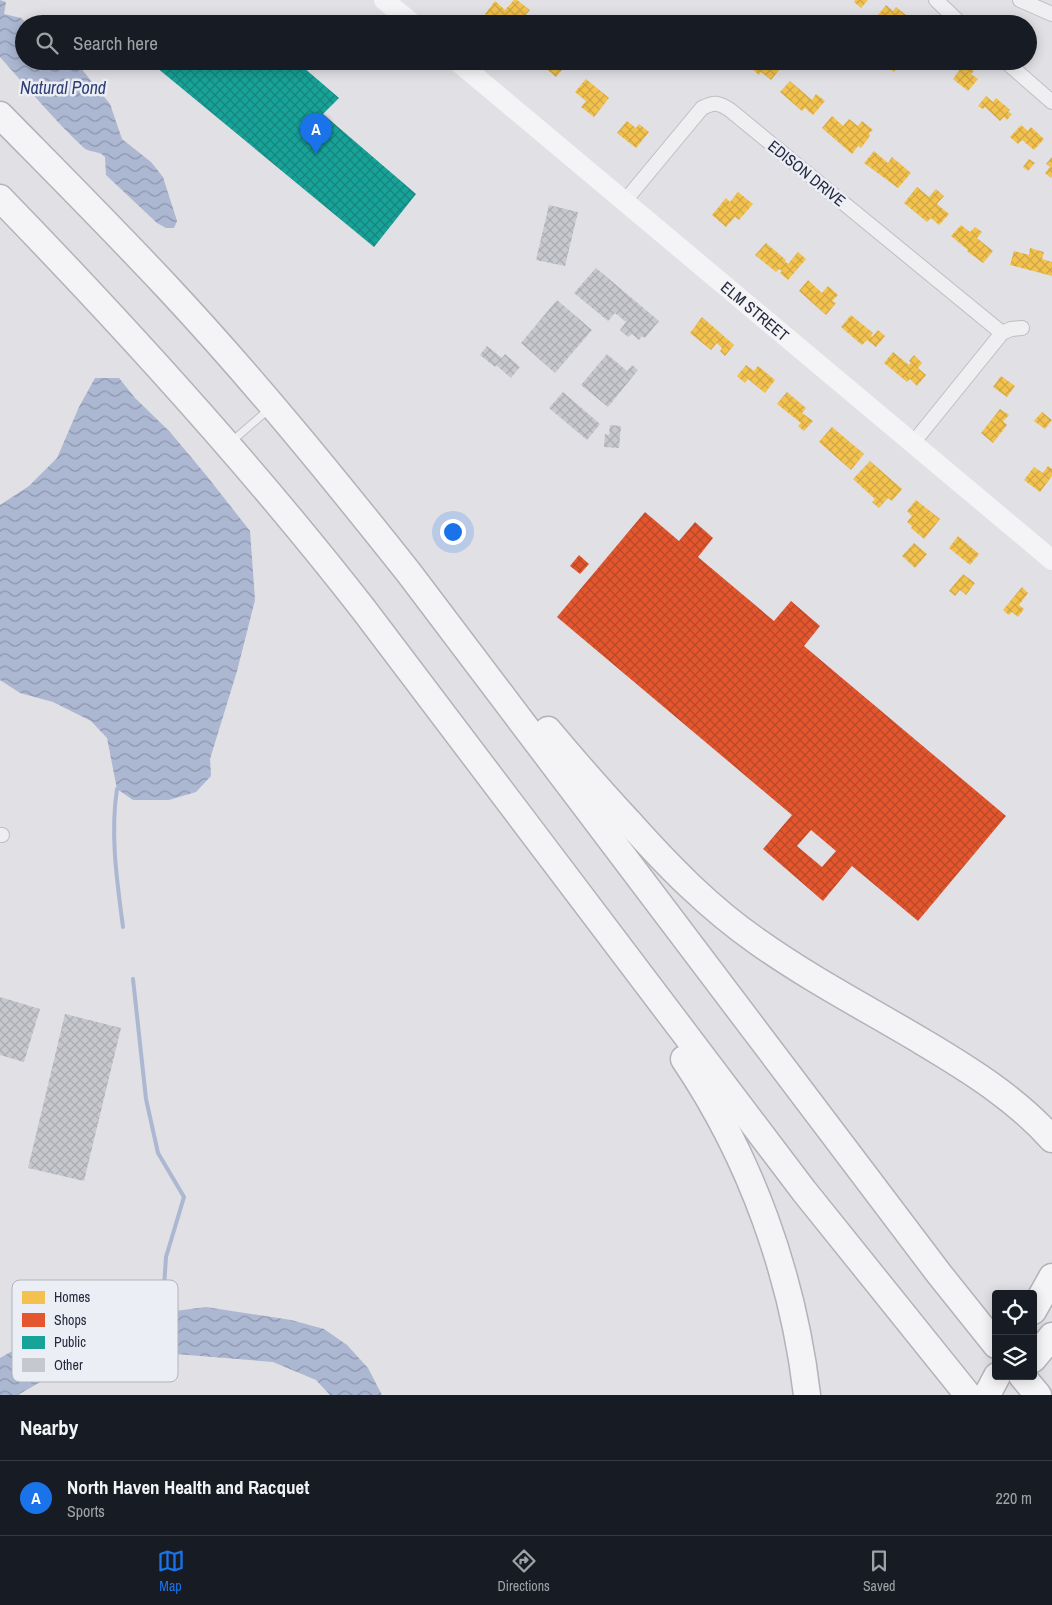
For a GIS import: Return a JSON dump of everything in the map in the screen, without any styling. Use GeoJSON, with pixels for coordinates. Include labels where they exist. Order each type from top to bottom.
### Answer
{"type":"FeatureCollection","features":[{"type":"Feature","properties":{"kind":"highway"},"geometry":{"type":"LineString","coordinates":[[0,115],[158,276],[272,406],[360,511],[934,1267],[992,1340]]}},
{"type":"Feature","properties":{"kind":"highway"},"geometry":{"type":"LineString","coordinates":[[0,198],[104,305],[229,444],[297,525],[364,610],[825,1219],[968,1395]]}},
{"type":"Feature","properties":{"kind":"highway"},"geometry":{"type":"LineString","coordinates":[[427,597],[471,631],[546,728],[592,782],[670,867],[712,907],[757,942],[788,962],[984,1080],[1020,1107],[1052,1139]]}},
{"type":"Feature","properties":{"kind":"highway"},"geometry":{"type":"LineString","coordinates":[[623,953],[639,996],[688,1065],[712,1104],[736,1151],[756,1197],[772,1239],[786,1285],[807,1395]]}},
{"type":"Feature","properties":{"kind":"highway"},"geometry":{"type":"LineString","coordinates":[[1037,1304],[1052,1277]]}},
{"type":"Feature","properties":{"kind":"highway"},"geometry":{"type":"LineString","coordinates":[[1037,1354],[1052,1336]]}},
{"type":"Feature","properties":{"kind":"highway"},"geometry":{"type":"LineString","coordinates":[[987,1395],[995,1380]]}},
{"type":"Feature","properties":{"kind":"highway"},"geometry":{"type":"LineString","coordinates":[[1008,1395],[1018,1380]]}},
{"type":"Feature","properties":{"kind":"highway"},"geometry":{"type":"LineString","coordinates":[[1025,1380],[1038,1395]]}},
{"type":"Feature","properties":{"kind":"street"},"geometry":{"type":"LineString","coordinates":[[384,0],[402,15]]}},
{"type":"Feature","properties":{"kind":"street"},"geometry":{"type":"LineString","coordinates":[[936,0],[952,15]]}},
{"type":"Feature","properties":{"kind":"street"},"geometry":{"type":"LineString","coordinates":[[1020,0],[1052,14]]}},
{"type":"Feature","properties":{"kind":"street","name":"ELM STREET"},"geometry":{"type":"LineString","coordinates":[[468,70],[1052,560]]}},
{"type":"Feature","properties":{"kind":"street"},"geometry":{"type":"LineString","coordinates":[[1015,70],[1052,102]]}},
{"type":"Feature","properties":{"kind":"street","name":"EDISON DRIVE"},"geometry":{"type":"LineString","coordinates":[[624,202],[702,108],[717,102],[737,116],[1002,333]]}},
{"type":"Feature","properties":{"kind":"street"},"geometry":{"type":"LineString","coordinates":[[913,444],[1002,333],[1011,329],[1022,328]]}},
{"type":"Feature","properties":{"kind":"lane"},"geometry":{"type":"LineString","coordinates":[[229,444],[272,406]]}},
{"type":"Feature","properties":{"kind":"water","name":"Natural Pond"},"geometry":{"type":"Polygon","coordinates":[[[0,0],[6,2],[4,14],[15,17],[15,70],[82,70],[110,104],[122,139],[151,162],[163,177],[177,221],[174,228],[166,228],[157,223],[106,175],[105,157],[100,153],[84,148],[51,115],[0,57],[0,0]]]}},
{"type":"Feature","properties":{"kind":"water"},"geometry":{"type":"Polygon","coordinates":[[[95,378],[119,378],[135,398],[170,432],[250,531],[255,600],[237,671],[210,759],[211,776],[196,792],[169,800],[133,800],[117,789],[107,738],[91,721],[53,702],[20,693],[0,680],[0,505],[29,486],[57,458],[79,407],[95,378]]]}},
{"type":"Feature","properties":{"kind":"water"},"geometry":{"type":"Polygon","coordinates":[[[206,1307],[291,1320],[324,1329],[347,1345],[368,1368],[382,1395],[330,1395],[316,1380],[273,1362],[178,1354],[178,1311],[206,1307]]]}},
{"type":"Feature","properties":{"kind":"water"},"geometry":{"type":"Polygon","coordinates":[[[12,1351],[12,1382],[40,1382],[18,1395],[0,1395],[0,1358],[12,1351]]]}},
{"type":"Feature","properties":{"kind":"building: Homes"},"geometry":{"type":"Polygon","coordinates":[[[514,0],[517,0],[530,10],[526,15],[485,14],[495,1],[505,10],[514,0]]]}},
{"type":"Feature","properties":{"kind":"building: Homes"},"geometry":{"type":"Polygon","coordinates":[[[855,0],[868,0],[861,8],[854,2],[855,0]]]}},
{"type":"Feature","properties":{"kind":"building: Homes"},"geometry":{"type":"Polygon","coordinates":[[[886,5],[893,11],[896,7],[906,15],[878,15],[886,5]]]}},
{"type":"Feature","properties":{"kind":"building: Homes"},"geometry":{"type":"Polygon","coordinates":[[[548,70],[562,70],[556,77],[548,70]]]}},
{"type":"Feature","properties":{"kind":"building: Homes"},"geometry":{"type":"Polygon","coordinates":[[[753,70],[779,70],[771,80],[761,72],[759,75],[753,70]]]}},
{"type":"Feature","properties":{"kind":"building: Homes"},"geometry":{"type":"Polygon","coordinates":[[[960,70],[973,70],[974,71],[971,74],[978,79],[968,91],[953,79],[960,70]]]}},
{"type":"Feature","properties":{"kind":"building: Homes"},"geometry":{"type":"Polygon","coordinates":[[[586,79],[609,98],[594,117],[581,107],[586,101],[575,92],[586,79]]]}},
{"type":"Feature","properties":{"kind":"building: Homes"},"geometry":{"type":"Polygon","coordinates":[[[790,81],[812,100],[816,94],[825,101],[813,115],[805,108],[802,111],[780,92],[790,81]]]}},
{"type":"Feature","properties":{"kind":"building: Homes"},"geometry":{"type":"Polygon","coordinates":[[[986,96],[993,102],[996,98],[1010,110],[1008,112],[1012,114],[1007,120],[1004,117],[1000,121],[985,107],[983,109],[978,106],[986,96]]]}},
{"type":"Feature","properties":{"kind":"building: Homes"},"geometry":{"type":"Polygon","coordinates":[[[832,116],[843,126],[849,119],[858,126],[862,121],[873,130],[869,133],[870,136],[861,148],[858,146],[852,154],[822,128],[832,116]]]}},
{"type":"Feature","properties":{"kind":"building: Homes"},"geometry":{"type":"Polygon","coordinates":[[[627,121],[636,128],[639,124],[649,132],[636,148],[617,133],[627,121]]]}},
{"type":"Feature","properties":{"kind":"building: Homes"},"geometry":{"type":"Polygon","coordinates":[[[1021,125],[1028,131],[1031,127],[1044,139],[1034,150],[1022,140],[1018,144],[1010,137],[1021,125]]]}},
{"type":"Feature","properties":{"kind":"building: Homes"},"geometry":{"type":"Polygon","coordinates":[[[874,151],[888,163],[892,157],[911,173],[898,188],[864,163],[874,151]]]}},
{"type":"Feature","properties":{"kind":"building: Homes"},"geometry":{"type":"Polygon","coordinates":[[[1052,157],[1051,178],[1045,173],[1050,167],[1046,164],[1052,157]]]}},
{"type":"Feature","properties":{"kind":"building: Homes"},"geometry":{"type":"Polygon","coordinates":[[[1029,159],[1035,163],[1028,171],[1023,167],[1029,159]]]}},
{"type":"Feature","properties":{"kind":"building: Homes"},"geometry":{"type":"Polygon","coordinates":[[[917,187],[929,197],[936,189],[944,196],[937,204],[949,214],[939,225],[931,218],[927,222],[904,203],[917,187]]]}},
{"type":"Feature","properties":{"kind":"building: Homes"},"geometry":{"type":"Polygon","coordinates":[[[738,192],[753,204],[739,220],[735,217],[726,227],[712,215],[726,198],[730,202],[738,192]]]}},
{"type":"Feature","properties":{"kind":"building: Homes"},"geometry":{"type":"Polygon","coordinates":[[[961,225],[970,232],[975,227],[982,232],[977,238],[993,251],[983,263],[951,236],[961,225]]]}},
{"type":"Feature","properties":{"kind":"building: Homes"},"geometry":{"type":"Polygon","coordinates":[[[766,243],[786,260],[788,264],[798,252],[806,259],[788,280],[780,273],[782,271],[779,269],[776,272],[755,255],[766,243]]]}},
{"type":"Feature","properties":{"kind":"building: Homes"},"geometry":{"type":"Polygon","coordinates":[[[1030,248],[1044,252],[1042,259],[1052,262],[1052,276],[1010,265],[1014,251],[1029,255],[1030,248]]]}},
{"type":"Feature","properties":{"kind":"building: Homes"},"geometry":{"type":"Polygon","coordinates":[[[808,280],[822,293],[828,286],[838,295],[832,301],[836,303],[826,315],[799,291],[808,280]]]}},
{"type":"Feature","properties":{"kind":"building: Homes"},"geometry":{"type":"Polygon","coordinates":[[[851,315],[873,333],[872,337],[878,330],[885,336],[876,347],[867,340],[862,345],[841,327],[851,315]]]}},
{"type":"Feature","properties":{"kind":"building: Homes"},"geometry":{"type":"Polygon","coordinates":[[[702,317],[734,345],[725,356],[720,351],[722,348],[717,343],[711,350],[690,333],[702,317]]]}},
{"type":"Feature","properties":{"kind":"building: Homes"},"geometry":{"type":"Polygon","coordinates":[[[893,352],[909,365],[911,363],[909,361],[914,355],[922,363],[918,368],[926,375],[917,386],[910,379],[907,382],[884,363],[893,352]]]}},
{"type":"Feature","properties":{"kind":"building: Homes"},"geometry":{"type":"Polygon","coordinates":[[[746,365],[754,371],[758,366],[775,380],[765,393],[748,379],[745,383],[737,376],[746,365]]]}},
{"type":"Feature","properties":{"kind":"building: Homes"},"geometry":{"type":"Polygon","coordinates":[[[1001,376],[1015,386],[1007,397],[993,387],[1001,376]]]}},
{"type":"Feature","properties":{"kind":"building: Homes"},"geometry":{"type":"Polygon","coordinates":[[[787,392],[806,408],[802,413],[813,421],[804,431],[798,426],[801,423],[777,404],[787,392]]]}},
{"type":"Feature","properties":{"kind":"building: Homes"},"geometry":{"type":"Polygon","coordinates":[[[1000,409],[1009,415],[1003,421],[1007,425],[993,443],[981,433],[1000,409]]]}},
{"type":"Feature","properties":{"kind":"building: Homes"},"geometry":{"type":"Polygon","coordinates":[[[1042,412],[1052,420],[1045,429],[1034,421],[1042,412]]]}},
{"type":"Feature","properties":{"kind":"building: Homes"},"geometry":{"type":"Polygon","coordinates":[[[832,427],[864,454],[851,470],[819,442],[832,427]]]}},
{"type":"Feature","properties":{"kind":"building: Homes"},"geometry":{"type":"Polygon","coordinates":[[[870,461],[902,489],[892,501],[888,498],[879,508],[872,502],[875,499],[853,479],[870,461]]]}},
{"type":"Feature","properties":{"kind":"building: Homes"},"geometry":{"type":"Polygon","coordinates":[[[1048,466],[1052,469],[1052,476],[1040,492],[1024,480],[1034,467],[1043,473],[1048,466]]]}},
{"type":"Feature","properties":{"kind":"building: Homes"},"geometry":{"type":"Polygon","coordinates":[[[916,500],[940,519],[924,539],[907,522],[912,516],[907,511],[916,500]]]}},
{"type":"Feature","properties":{"kind":"building: Homes"},"geometry":{"type":"Polygon","coordinates":[[[958,536],[979,554],[970,565],[949,548],[958,536]]]}},
{"type":"Feature","properties":{"kind":"building: Homes"},"geometry":{"type":"Polygon","coordinates":[[[914,543],[927,554],[915,568],[902,556],[914,543]]]}},
{"type":"Feature","properties":{"kind":"building: Homes"},"geometry":{"type":"Polygon","coordinates":[[[963,574],[975,583],[966,595],[960,590],[955,596],[949,591],[963,574]]]}},
{"type":"Feature","properties":{"kind":"building: Homes"},"geometry":{"type":"Polygon","coordinates":[[[1022,587],[1028,593],[1019,605],[1024,609],[1018,617],[1012,612],[1009,615],[1003,610],[1022,587]]]}},
{"type":"Feature","properties":{"kind":"building: Shops"},"geometry":{"type":"Polygon","coordinates":[[[645,512],[679,541],[695,522],[713,538],[698,557],[774,621],[791,601],[820,626],[804,646],[1006,816],[918,921],[852,866],[823,901],[763,849],[792,815],[557,617],[645,512]],[[811,830],[797,846],[822,867],[836,851],[811,830]]]}},
{"type":"Feature","properties":{"kind":"building: Shops"},"geometry":{"type":"Polygon","coordinates":[[[579,555],[589,564],[580,574],[570,566],[579,555]]]}},
{"type":"Feature","properties":{"kind":"building: Public"},"geometry":{"type":"Polygon","coordinates":[[[160,70],[306,70],[339,98],[323,114],[416,194],[374,247],[160,70]]]}},
{"type":"Feature","properties":{"kind":"building: Other"},"geometry":{"type":"Polygon","coordinates":[[[549,205],[578,212],[565,266],[536,260],[549,205]]]}},
{"type":"Feature","properties":{"kind":"building: Other"},"geometry":{"type":"Polygon","coordinates":[[[596,268],[659,321],[645,338],[642,336],[639,340],[632,334],[628,337],[620,330],[626,322],[615,313],[608,321],[574,293],[596,268]]]}},
{"type":"Feature","properties":{"kind":"building: Other"},"geometry":{"type":"Polygon","coordinates":[[[557,300],[592,330],[555,373],[521,343],[557,300]]]}},
{"type":"Feature","properties":{"kind":"building: Other"},"geometry":{"type":"Polygon","coordinates":[[[487,346],[502,358],[505,354],[520,367],[511,378],[496,365],[495,367],[480,355],[487,346]]]}},
{"type":"Feature","properties":{"kind":"building: Other"},"geometry":{"type":"Polygon","coordinates":[[[607,354],[627,371],[632,365],[638,370],[608,407],[581,385],[607,354]]]}},
{"type":"Feature","properties":{"kind":"building: Other"},"geometry":{"type":"Polygon","coordinates":[[[563,392],[600,424],[587,440],[549,408],[563,392]]]}},
{"type":"Feature","properties":{"kind":"building: Other"},"geometry":{"type":"Polygon","coordinates":[[[610,425],[621,426],[619,448],[604,447],[605,434],[609,435],[610,425]]]}},
{"type":"Feature","properties":{"kind":"building: Other"},"geometry":{"type":"Polygon","coordinates":[[[0,997],[40,1009],[24,1062],[0,1055],[0,997]]]}},
{"type":"Feature","properties":{"kind":"building: Other"},"geometry":{"type":"Polygon","coordinates":[[[65,1014],[121,1028],[84,1181],[28,1168],[65,1014]]]}},
{"type":"Feature","properties":{"kind":"waterway"},"geometry":{"type":"LineString","coordinates":[[117,789],[114,841],[123,927]]}},
{"type":"Feature","properties":{"kind":"waterway"},"geometry":{"type":"LineString","coordinates":[[133,979],[146,1099],[158,1153],[184,1197],[166,1257],[164,1280]]}},
{"type":"Feature","properties":{"kind":"place","name":"North Haven Health and Racquet"},"geometry":{"type":"Point","coordinates":[316,154]}}]}
